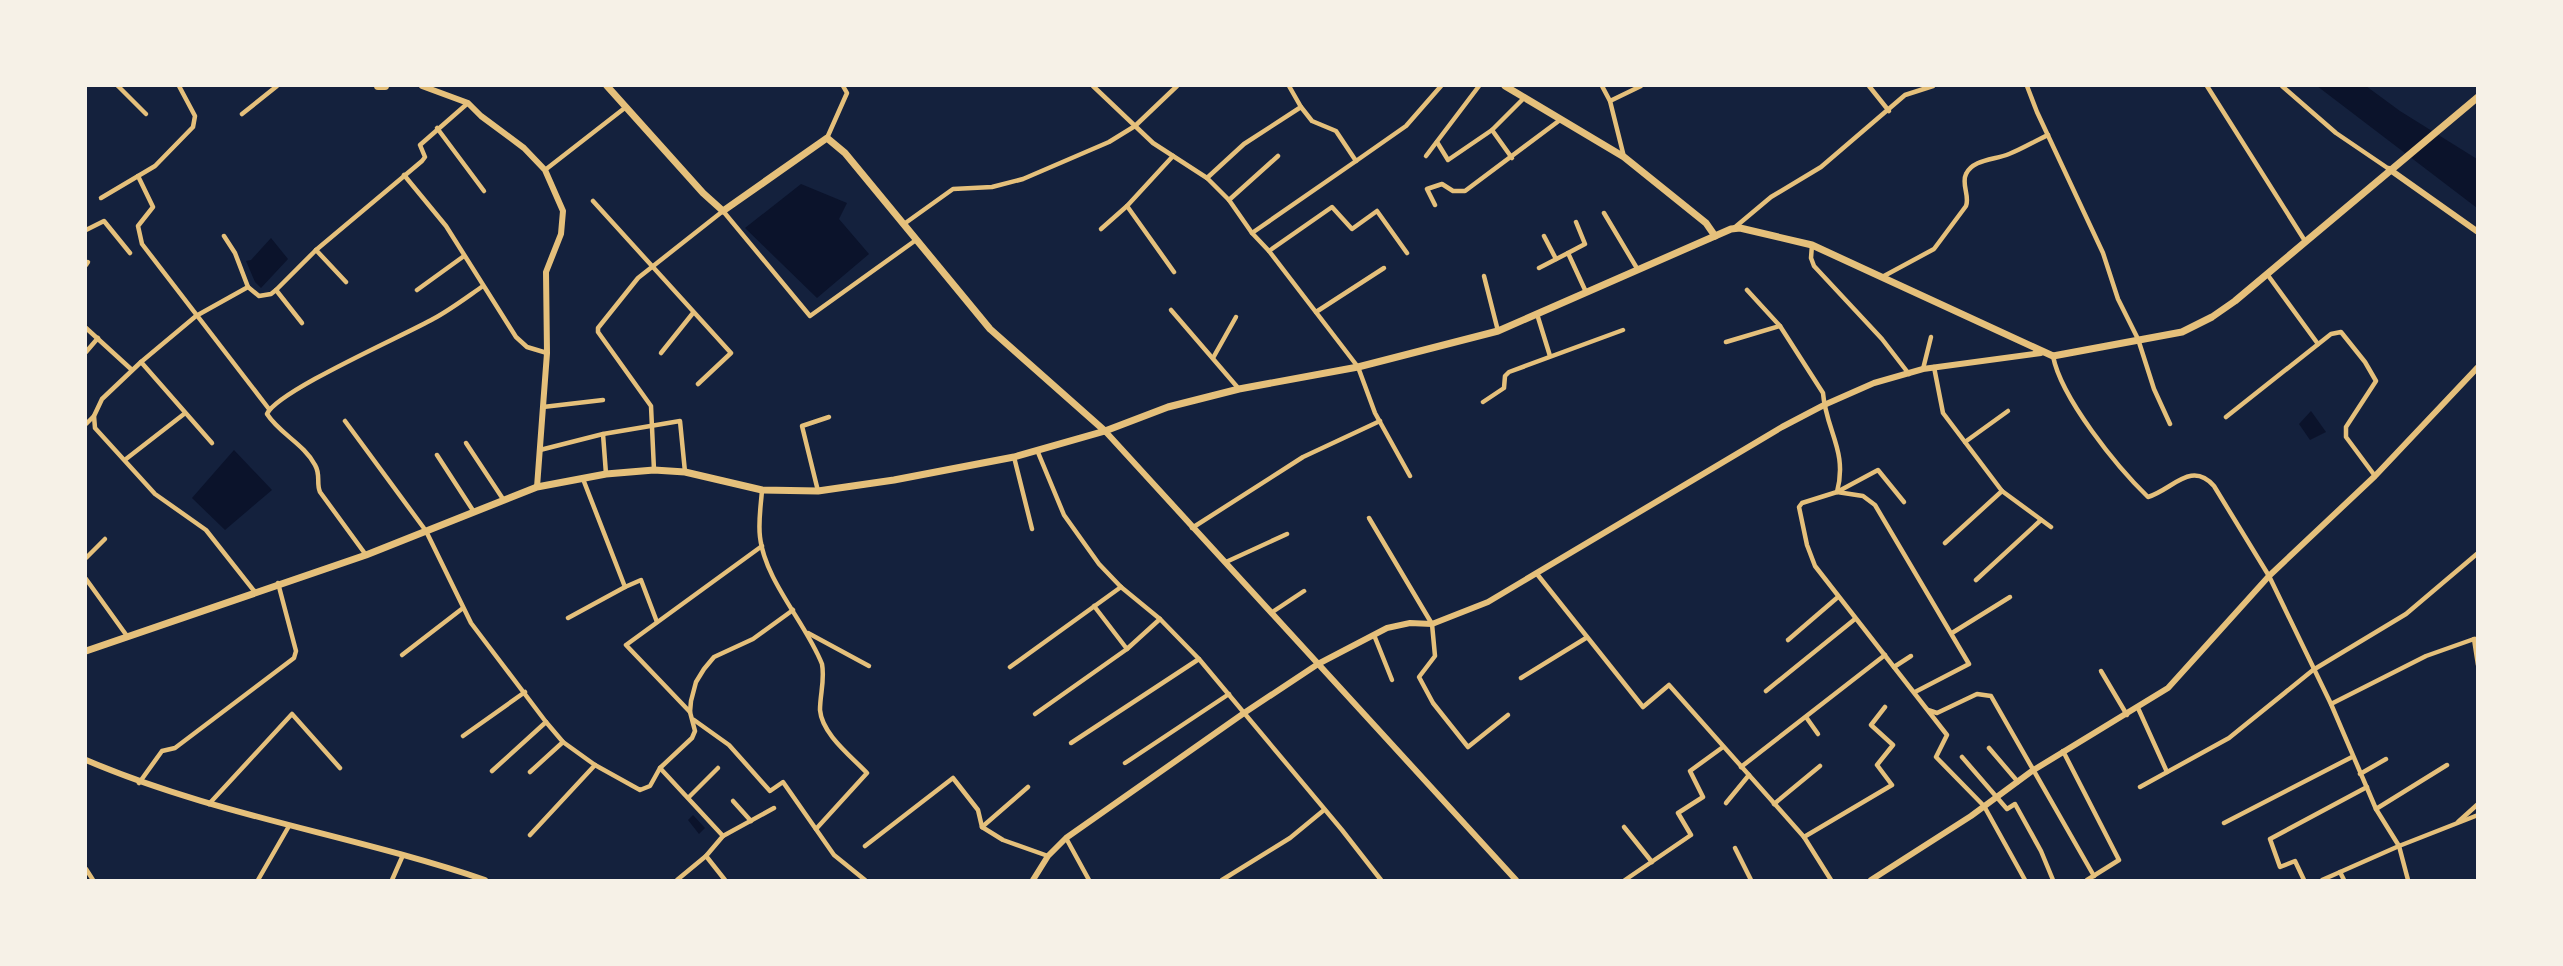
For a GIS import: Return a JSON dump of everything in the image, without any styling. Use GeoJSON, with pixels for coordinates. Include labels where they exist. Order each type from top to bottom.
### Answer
{"type":"FeatureCollection","features":[{"type":"Feature","properties":{"kind":"main road"},"geometry":{"type":"LineString","coordinates":[[378,86],[385,86]]}},
{"type":"Feature","properties":{"kind":"main road"},"geometry":{"type":"LineString","coordinates":[[607,86],[703,193],[723,211],[827,138],[845,153],[990,328],[1105,431]]}},
{"type":"Feature","properties":{"kind":"main road"},"geometry":{"type":"LineString","coordinates":[[1508,86],[1524,98],[1624,157],[1706,223],[1715,236]]}},
{"type":"Feature","properties":{"kind":"main road"},"geometry":{"type":"LineString","coordinates":[[86,651],[278,583],[366,555],[537,486],[606,474],[654,470],[685,472],[762,490],[818,491],[894,480],[1014,457],[1105,431],[1168,406],[1239,389],[1358,367],[1498,330],[1731,229],[1740,228],[1812,245],[1884,276],[2041,353],[2052,356],[2182,332],[2212,317],[2478,97]]}},
{"type":"Feature","properties":{"kind":"street"},"geometry":{"type":"LineString","coordinates":[[118,86],[146,114]]}},
{"type":"Feature","properties":{"kind":"street"},"geometry":{"type":"LineString","coordinates":[[101,198],[154,166],[195,123],[195,116],[179,86]]}},
{"type":"Feature","properties":{"kind":"street"},"geometry":{"type":"LineString","coordinates":[[242,114],[277,86]]}},
{"type":"Feature","properties":{"kind":"street"},"geometry":{"type":"LineString","coordinates":[[422,86],[468,103],[481,116],[524,148],[545,170],[563,211],[561,234],[546,272],[547,353],[537,486]]}},
{"type":"Feature","properties":{"kind":"street"},"geometry":{"type":"LineString","coordinates":[[827,138],[847,93],[843,86]]}},
{"type":"Feature","properties":{"kind":"street"},"geometry":{"type":"LineString","coordinates":[[1093,86],[1153,143],[1207,178],[1230,200],[1252,233],[1269,251],[1358,367],[1380,421],[1410,476]]}},
{"type":"Feature","properties":{"kind":"street"},"geometry":{"type":"LineString","coordinates":[[904,224],[953,189],[992,187],[1023,179],[1109,142],[1135,126],[1177,86]]}},
{"type":"Feature","properties":{"kind":"street"},"geometry":{"type":"LineString","coordinates":[[1300,86],[1291,88],[1300,107],[1312,120],[1336,131],[1356,161]]}},
{"type":"Feature","properties":{"kind":"street"},"geometry":{"type":"LineString","coordinates":[[1252,233],[1406,126],[1441,86]]}},
{"type":"Feature","properties":{"kind":"street"},"geometry":{"type":"LineString","coordinates":[[1426,156],[1479,86]]}},
{"type":"Feature","properties":{"kind":"street"},"geometry":{"type":"LineString","coordinates":[[1602,86],[1610,101],[1624,157]]}},
{"type":"Feature","properties":{"kind":"street"},"geometry":{"type":"LineString","coordinates":[[1610,101],[1641,86]]}},
{"type":"Feature","properties":{"kind":"street"},"geometry":{"type":"LineString","coordinates":[[1869,86],[1889,111]]}},
{"type":"Feature","properties":{"kind":"street"},"geometry":{"type":"LineString","coordinates":[[1731,229],[1771,197],[1821,167],[1905,95],[1933,86]]}},
{"type":"Feature","properties":{"kind":"street"},"geometry":{"type":"LineString","coordinates":[[2027,86],[2103,253],[2118,299],[2138,339],[2154,389],[2170,424]]}},
{"type":"Feature","properties":{"kind":"street"},"geometry":{"type":"LineString","coordinates":[[2207,86],[2305,241]]}},
{"type":"Feature","properties":{"kind":"street"},"geometry":{"type":"LineString","coordinates":[[2282,86],[2336,133],[2478,231]]}},
{"type":"Feature","properties":{"kind":"street"},"geometry":{"type":"LineString","coordinates":[[1437,142],[1448,160],[1492,130],[1524,98]]}},
{"type":"Feature","properties":{"kind":"street"},"geometry":{"type":"LineString","coordinates":[[224,236],[235,252],[248,287],[260,296],[271,294],[316,250],[422,161],[425,157],[420,145],[468,103]]}},
{"type":"Feature","properties":{"kind":"street"},"geometry":{"type":"LineString","coordinates":[[545,170],[626,107]]}},
{"type":"Feature","properties":{"kind":"street"},"geometry":{"type":"LineString","coordinates":[[1207,178],[1244,144],[1300,107]]}},
{"type":"Feature","properties":{"kind":"street"},"geometry":{"type":"LineString","coordinates":[[1435,205],[1427,189],[1442,184],[1453,191],[1466,191],[1560,120]]}},
{"type":"Feature","properties":{"kind":"street"},"geometry":{"type":"LineString","coordinates":[[437,128],[484,191]]}},
{"type":"Feature","properties":{"kind":"street"},"geometry":{"type":"LineString","coordinates":[[1492,130],[1512,158]]}},
{"type":"Feature","properties":{"kind":"street"},"geometry":{"type":"LineString","coordinates":[[1884,276],[1934,249],[1969,200],[1964,180],[1966,172],[1978,163],[2008,155],[2048,135]]}},
{"type":"Feature","properties":{"kind":"street"},"geometry":{"type":"LineString","coordinates":[[1101,229],[1127,206],[1173,156]]}},
{"type":"Feature","properties":{"kind":"street"},"geometry":{"type":"LineString","coordinates":[[1230,200],[1278,156]]}},
{"type":"Feature","properties":{"kind":"street"},"geometry":{"type":"LineString","coordinates":[[404,175],[446,226],[516,337],[526,347],[547,353]]}},
{"type":"Feature","properties":{"kind":"street"},"geometry":{"type":"LineString","coordinates":[[138,176],[153,207],[138,226],[142,244],[269,409]]}},
{"type":"Feature","properties":{"kind":"street"},"geometry":{"type":"LineString","coordinates":[[593,201],[651,268],[731,353],[698,384]]}},
{"type":"Feature","properties":{"kind":"street"},"geometry":{"type":"LineString","coordinates":[[1127,206],[1174,272]]}},
{"type":"Feature","properties":{"kind":"street"},"geometry":{"type":"LineString","coordinates":[[1269,251],[1332,207],[1352,229],[1377,211],[1407,253]]}},
{"type":"Feature","properties":{"kind":"street"},"geometry":{"type":"LineString","coordinates":[[654,470],[651,406],[601,337],[597,328],[638,278],[723,211],[810,316],[916,240]]}},
{"type":"Feature","properties":{"kind":"street"},"geometry":{"type":"LineString","coordinates":[[1604,213],[1638,270]]}},
{"type":"Feature","properties":{"kind":"street"},"geometry":{"type":"LineString","coordinates":[[86,230],[104,221],[130,253]]}},
{"type":"Feature","properties":{"kind":"street"},"geometry":{"type":"LineString","coordinates":[[1539,268],[1585,244],[1576,222]]}},
{"type":"Feature","properties":{"kind":"street"},"geometry":{"type":"LineString","coordinates":[[1544,236],[1556,259]]}},
{"type":"Feature","properties":{"kind":"street"},"geometry":{"type":"LineString","coordinates":[[1812,245],[1811,258],[1815,266],[1882,339],[1909,374]]}},
{"type":"Feature","properties":{"kind":"street"},"geometry":{"type":"LineString","coordinates":[[316,250],[346,282]]}},
{"type":"Feature","properties":{"kind":"street"},"geometry":{"type":"LineString","coordinates":[[1568,253],[1586,292]]}},
{"type":"Feature","properties":{"kind":"street"},"geometry":{"type":"LineString","coordinates":[[417,290],[464,256]]}},
{"type":"Feature","properties":{"kind":"street"},"geometry":{"type":"LineString","coordinates":[[1316,312],[1384,268]]}},
{"type":"Feature","properties":{"kind":"street"},"geometry":{"type":"LineString","coordinates":[[2266,274],[2318,344]]}},
{"type":"Feature","properties":{"kind":"street"},"geometry":{"type":"LineString","coordinates":[[1484,276],[1498,330]]}},
{"type":"Feature","properties":{"kind":"street"},"geometry":{"type":"LineString","coordinates":[[366,555],[320,492],[318,487],[320,477],[315,465],[304,450],[273,423],[267,414],[269,409],[342,365],[434,319],[483,286]]}},
{"type":"Feature","properties":{"kind":"street"},"geometry":{"type":"LineString","coordinates":[[86,423],[94,416],[102,399],[141,362],[196,316],[248,287]]}},
{"type":"Feature","properties":{"kind":"street"},"geometry":{"type":"LineString","coordinates":[[276,290],[302,323]]}},
{"type":"Feature","properties":{"kind":"street"},"geometry":{"type":"LineString","coordinates":[[1747,290],[1780,326],[1823,393],[1824,405],[1842,470],[1837,492]]}},
{"type":"Feature","properties":{"kind":"street"},"geometry":{"type":"LineString","coordinates":[[1171,310],[1239,389]]}},
{"type":"Feature","properties":{"kind":"street"},"geometry":{"type":"LineString","coordinates":[[661,353],[693,313]]}},
{"type":"Feature","properties":{"kind":"street"},"geometry":{"type":"LineString","coordinates":[[1537,314],[1550,356]]}},
{"type":"Feature","properties":{"kind":"street"},"geometry":{"type":"LineString","coordinates":[[1213,358],[1236,317]]}},
{"type":"Feature","properties":{"kind":"street"},"geometry":{"type":"LineString","coordinates":[[1726,342],[1780,326]]}},
{"type":"Feature","properties":{"kind":"street"},"geometry":{"type":"LineString","coordinates":[[86,328],[132,370]]}},
{"type":"Feature","properties":{"kind":"street"},"geometry":{"type":"LineString","coordinates":[[1482,402],[1504,388],[1505,376],[1509,372],[1623,330]]}},
{"type":"Feature","properties":{"kind":"street"},"geometry":{"type":"LineString","coordinates":[[2226,417],[2331,334],[2341,332],[2375,377],[2375,384],[2346,427],[2346,437],[2375,476]]}},
{"type":"Feature","properties":{"kind":"street"},"geometry":{"type":"LineString","coordinates":[[1923,369],[1931,337]]}},
{"type":"Feature","properties":{"kind":"street"},"geometry":{"type":"LineString","coordinates":[[86,352],[98,338]]}},
{"type":"Feature","properties":{"kind":"street"},"geometry":{"type":"LineString","coordinates":[[1033,880],[1048,856],[1066,838],[1244,713],[1318,664],[1374,634],[1410,623],[1432,624],[1488,602],[1782,426],[1874,383],[1934,367],[2041,353]]}},
{"type":"Feature","properties":{"kind":"street"},"geometry":{"type":"LineString","coordinates":[[2052,356],[2056,372],[2068,397],[2136,486],[2148,498],[2160,494],[2178,480],[2197,475],[2205,476],[2214,486],[2269,576],[2331,704],[2376,809],[2399,846],[2408,880]]}},
{"type":"Feature","properties":{"kind":"street"},"geometry":{"type":"LineString","coordinates":[[141,362],[184,414],[212,443]]}},
{"type":"Feature","properties":{"kind":"street"},"geometry":{"type":"LineString","coordinates":[[1934,367],[1943,413],[2002,491],[2051,526]]}},
{"type":"Feature","properties":{"kind":"street"},"geometry":{"type":"LineString","coordinates":[[1871,880],[1996,798],[2032,771],[2127,715],[2174,682],[2269,576],[2375,476],[2478,367]]}},
{"type":"Feature","properties":{"kind":"street"},"geometry":{"type":"LineString","coordinates":[[543,407],[603,400]]}},
{"type":"Feature","properties":{"kind":"street"},"geometry":{"type":"LineString","coordinates":[[1965,442],[2008,411]]}},
{"type":"Feature","properties":{"kind":"street"},"geometry":{"type":"LineString","coordinates":[[126,459],[184,414]]}},
{"type":"Feature","properties":{"kind":"street"},"geometry":{"type":"LineString","coordinates":[[94,416],[95,428],[126,459],[155,494],[206,530],[255,592]]}},
{"type":"Feature","properties":{"kind":"street"},"geometry":{"type":"LineString","coordinates":[[818,491],[802,426],[829,417]]}},
{"type":"Feature","properties":{"kind":"street"},"geometry":{"type":"LineString","coordinates":[[345,421],[426,531],[471,623],[546,722],[563,742],[596,765],[644,790],[655,780],[660,768],[692,738],[695,731],[690,712],[626,645],[762,546]]}},
{"type":"Feature","properties":{"kind":"street"},"geometry":{"type":"LineString","coordinates":[[540,450],[603,434],[680,421],[685,472]]}},
{"type":"Feature","properties":{"kind":"street"},"geometry":{"type":"LineString","coordinates":[[1192,528],[1303,457],[1380,421]]}},
{"type":"Feature","properties":{"kind":"street"},"geometry":{"type":"LineString","coordinates":[[1105,431],[1516,880]]}},
{"type":"Feature","properties":{"kind":"street"},"geometry":{"type":"LineString","coordinates":[[603,434],[606,474]]}},
{"type":"Feature","properties":{"kind":"street"},"geometry":{"type":"LineString","coordinates":[[466,443],[503,499]]}},
{"type":"Feature","properties":{"kind":"street"},"geometry":{"type":"LineString","coordinates":[[1037,450],[1064,515],[1099,564],[1121,587],[1160,619],[1199,659],[1381,880]]}},
{"type":"Feature","properties":{"kind":"street"},"geometry":{"type":"LineString","coordinates":[[437,455],[474,512]]}},
{"type":"Feature","properties":{"kind":"street"},"geometry":{"type":"LineString","coordinates":[[1014,457],[1032,529]]}},
{"type":"Feature","properties":{"kind":"street"},"geometry":{"type":"LineString","coordinates":[[1904,502],[1878,470],[1837,492],[1802,503],[1799,507],[1807,545],[1815,566],[1947,735],[1936,757],[1984,806],[2025,880]]}},
{"type":"Feature","properties":{"kind":"street"},"geometry":{"type":"LineString","coordinates":[[583,479],[625,588]]}},
{"type":"Feature","properties":{"kind":"street"},"geometry":{"type":"LineString","coordinates":[[762,490],[762,546],[768,565],[822,664],[824,675],[820,707],[824,725],[867,773],[816,829]]}},
{"type":"Feature","properties":{"kind":"street"},"geometry":{"type":"LineString","coordinates":[[1945,543],[2002,491]]}},
{"type":"Feature","properties":{"kind":"street"},"geometry":{"type":"LineString","coordinates":[[1837,492],[1863,496],[1875,505],[1952,633],[1968,664],[1915,692]]}},
{"type":"Feature","properties":{"kind":"street"},"geometry":{"type":"LineString","coordinates":[[1369,518],[1432,624],[1435,656],[1419,677],[1433,703],[1468,747],[1508,715]]}},
{"type":"Feature","properties":{"kind":"street"},"geometry":{"type":"LineString","coordinates":[[1976,580],[2041,520]]}},
{"type":"Feature","properties":{"kind":"street"},"geometry":{"type":"LineString","coordinates":[[1226,562],[1287,534]]}},
{"type":"Feature","properties":{"kind":"street"},"geometry":{"type":"LineString","coordinates":[[86,558],[105,539]]}},
{"type":"Feature","properties":{"kind":"street"},"geometry":{"type":"LineString","coordinates":[[2140,786],[2229,738],[2313,670],[2406,614],[2478,553]]}},
{"type":"Feature","properties":{"kind":"street"},"geometry":{"type":"LineString","coordinates":[[1537,574],[1643,707],[1669,686],[1804,837],[1832,880]]}},
{"type":"Feature","properties":{"kind":"street"},"geometry":{"type":"LineString","coordinates":[[86,579],[127,636]]}},
{"type":"Feature","properties":{"kind":"street"},"geometry":{"type":"LineString","coordinates":[[568,618],[641,580],[657,622]]}},
{"type":"Feature","properties":{"kind":"street"},"geometry":{"type":"LineString","coordinates":[[139,783],[162,751],[175,748],[294,658],[296,651],[278,583]]}},
{"type":"Feature","properties":{"kind":"street"},"geometry":{"type":"LineString","coordinates":[[1010,667],[1121,587]]}},
{"type":"Feature","properties":{"kind":"street"},"geometry":{"type":"LineString","coordinates":[[1271,613],[1304,591]]}},
{"type":"Feature","properties":{"kind":"street"},"geometry":{"type":"LineString","coordinates":[[1788,640],[1838,597]]}},
{"type":"Feature","properties":{"kind":"street"},"geometry":{"type":"LineString","coordinates":[[1952,633],[2010,597]]}},
{"type":"Feature","properties":{"kind":"street"},"geometry":{"type":"LineString","coordinates":[[1094,606],[1127,649]]}},
{"type":"Feature","properties":{"kind":"street"},"geometry":{"type":"LineString","coordinates":[[402,655],[463,608]]}},
{"type":"Feature","properties":{"kind":"street"},"geometry":{"type":"LineString","coordinates":[[690,712],[696,682],[714,657],[753,639],[793,610]]}},
{"type":"Feature","properties":{"kind":"street"},"geometry":{"type":"LineString","coordinates":[[1035,714],[1127,649],[1160,619]]}},
{"type":"Feature","properties":{"kind":"street"},"geometry":{"type":"LineString","coordinates":[[1766,692],[1855,619]]}},
{"type":"Feature","properties":{"kind":"street"},"geometry":{"type":"LineString","coordinates":[[805,631],[869,666]]}},
{"type":"Feature","properties":{"kind":"street"},"geometry":{"type":"LineString","coordinates":[[1374,634],[1392,680]]}},
{"type":"Feature","properties":{"kind":"street"},"geometry":{"type":"LineString","coordinates":[[1521,678],[1586,638]]}},
{"type":"Feature","properties":{"kind":"street"},"geometry":{"type":"LineString","coordinates":[[2331,704],[2426,656],[2476,639],[2478,665]]}},
{"type":"Feature","properties":{"kind":"street"},"geometry":{"type":"LineString","coordinates":[[1741,767],[1885,655]]}},
{"type":"Feature","properties":{"kind":"street"},"geometry":{"type":"LineString","coordinates":[[1894,667],[1911,656]]}},
{"type":"Feature","properties":{"kind":"street"},"geometry":{"type":"LineString","coordinates":[[1071,743],[1199,659]]}},
{"type":"Feature","properties":{"kind":"street"},"geometry":{"type":"LineString","coordinates":[[2102,671],[2127,715]]}},
{"type":"Feature","properties":{"kind":"street"},"geometry":{"type":"LineString","coordinates":[[463,736],[525,692]]}},
{"type":"Feature","properties":{"kind":"street"},"geometry":{"type":"LineString","coordinates":[[1125,763],[1229,694]]}},
{"type":"Feature","properties":{"kind":"street"},"geometry":{"type":"LineString","coordinates":[[1928,710],[1937,713],[1977,694],[1991,696],[2094,876]]}},
{"type":"Feature","properties":{"kind":"street"},"geometry":{"type":"LineString","coordinates":[[1804,837],[1892,785],[1877,765],[1893,745],[1871,725],[1885,707]]}},
{"type":"Feature","properties":{"kind":"street"},"geometry":{"type":"LineString","coordinates":[[2138,708],[2167,772]]}},
{"type":"Feature","properties":{"kind":"street"},"geometry":{"type":"LineString","coordinates":[[209,804],[292,714],[340,768]]}},
{"type":"Feature","properties":{"kind":"street"},"geometry":{"type":"LineString","coordinates":[[1806,717],[1818,734]]}},
{"type":"Feature","properties":{"kind":"street"},"geometry":{"type":"LineString","coordinates":[[693,720],[729,745],[770,791],[783,782],[834,855],[865,880]]}},
{"type":"Feature","properties":{"kind":"street"},"geometry":{"type":"LineString","coordinates":[[492,771],[546,722]]}},
{"type":"Feature","properties":{"kind":"street"},"geometry":{"type":"LineString","coordinates":[[530,772],[563,742]]}},
{"type":"Feature","properties":{"kind":"street"},"geometry":{"type":"LineString","coordinates":[[1625,880],[1691,835],[1678,813],[1703,797],[1690,771],[1723,747]]}},
{"type":"Feature","properties":{"kind":"street"},"geometry":{"type":"LineString","coordinates":[[1989,748],[2018,782]]}},
{"type":"Feature","properties":{"kind":"street"},"geometry":{"type":"LineString","coordinates":[[2063,751],[2119,860],[2088,880]]}},
{"type":"Feature","properties":{"kind":"street"},"geometry":{"type":"LineString","coordinates":[[1962,757],[2007,808],[2015,804],[2041,851],[2053,880]]}},
{"type":"Feature","properties":{"kind":"street"},"geometry":{"type":"LineString","coordinates":[[2224,823],[2352,757]]}},
{"type":"Feature","properties":{"kind":"street"},"geometry":{"type":"LineString","coordinates":[[2360,774],[2386,759]]}},
{"type":"Feature","properties":{"kind":"street"},"geometry":{"type":"LineString","coordinates":[[86,760],[139,783],[289,826],[403,855],[485,880]]}},
{"type":"Feature","properties":{"kind":"street"},"geometry":{"type":"LineString","coordinates":[[530,835],[596,765]]}},
{"type":"Feature","properties":{"kind":"street"},"geometry":{"type":"LineString","coordinates":[[1774,804],[1820,765]]}},
{"type":"Feature","properties":{"kind":"street"},"geometry":{"type":"LineString","coordinates":[[2376,809],[2447,765]]}},
{"type":"Feature","properties":{"kind":"street"},"geometry":{"type":"LineString","coordinates":[[660,768],[723,836]]}},
{"type":"Feature","properties":{"kind":"street"},"geometry":{"type":"LineString","coordinates":[[689,797],[718,768]]}},
{"type":"Feature","properties":{"kind":"street"},"geometry":{"type":"LineString","coordinates":[[1726,803],[1749,775]]}},
{"type":"Feature","properties":{"kind":"street"},"geometry":{"type":"LineString","coordinates":[[865,846],[953,778],[978,810],[982,827],[1003,840],[1048,856]]}},
{"type":"Feature","properties":{"kind":"street"},"geometry":{"type":"LineString","coordinates":[[982,827],[1028,787]]}},
{"type":"Feature","properties":{"kind":"street"},"geometry":{"type":"LineString","coordinates":[[2304,880],[2295,861],[2280,867],[2270,839],[2367,787]]}},
{"type":"Feature","properties":{"kind":"street"},"geometry":{"type":"LineString","coordinates":[[733,801],[751,821]]}},
{"type":"Feature","properties":{"kind":"street"},"geometry":{"type":"LineString","coordinates":[[2456,824],[2478,804]]}},
{"type":"Feature","properties":{"kind":"street"},"geometry":{"type":"LineString","coordinates":[[677,880],[706,856],[723,836],[774,808]]}},
{"type":"Feature","properties":{"kind":"street"},"geometry":{"type":"LineString","coordinates":[[1222,880],[1290,838],[1324,810]]}},
{"type":"Feature","properties":{"kind":"street"},"geometry":{"type":"LineString","coordinates":[[2322,880],[2478,815]]}},
{"type":"Feature","properties":{"kind":"street"},"geometry":{"type":"LineString","coordinates":[[258,880],[289,826]]}},
{"type":"Feature","properties":{"kind":"street"},"geometry":{"type":"LineString","coordinates":[[1624,828],[1652,862]]}},
{"type":"Feature","properties":{"kind":"street"},"geometry":{"type":"LineString","coordinates":[[1066,838],[1089,880]]}},
{"type":"Feature","properties":{"kind":"street"},"geometry":{"type":"LineString","coordinates":[[1735,848],[1751,880]]}},
{"type":"Feature","properties":{"kind":"street"},"geometry":{"type":"LineString","coordinates":[[392,880],[403,855]]}},
{"type":"Feature","properties":{"kind":"street"},"geometry":{"type":"LineString","coordinates":[[706,856],[725,880]]}},
{"type":"Feature","properties":{"kind":"street"},"geometry":{"type":"LineString","coordinates":[[86,869],[93,880]]}},
{"type":"Feature","properties":{"kind":"street"},"geometry":{"type":"LineString","coordinates":[[2340,872],[2344,880]]}},
{"type":"Feature","properties":{"kind":"water"},"geometry":{"type":"Polygon","coordinates":[[[2317,86],[2366,86],[2400,111],[2477,159],[2477,208],[2317,86]]]}},
{"type":"Feature","properties":{"kind":"water"},"geometry":{"type":"Polygon","coordinates":[[[801,184],[847,203],[839,219],[869,254],[817,298],[745,228],[801,184]]]}},
{"type":"Feature","properties":{"kind":"water"},"geometry":{"type":"Polygon","coordinates":[[[271,238],[288,259],[261,288],[255,282],[246,261],[251,260],[271,238]]]}},
{"type":"Feature","properties":{"kind":"water"},"geometry":{"type":"Polygon","coordinates":[[[2311,411],[2326,432],[2310,440],[2299,424],[2311,411]]]}},
{"type":"Feature","properties":{"kind":"water"},"geometry":{"type":"Polygon","coordinates":[[[234,450],[272,490],[225,530],[192,498],[234,450]]]}},
{"type":"Feature","properties":{"kind":"water"},"geometry":{"type":"Polygon","coordinates":[[[693,815],[705,828],[699,834],[688,820],[693,815]]]}}]}
